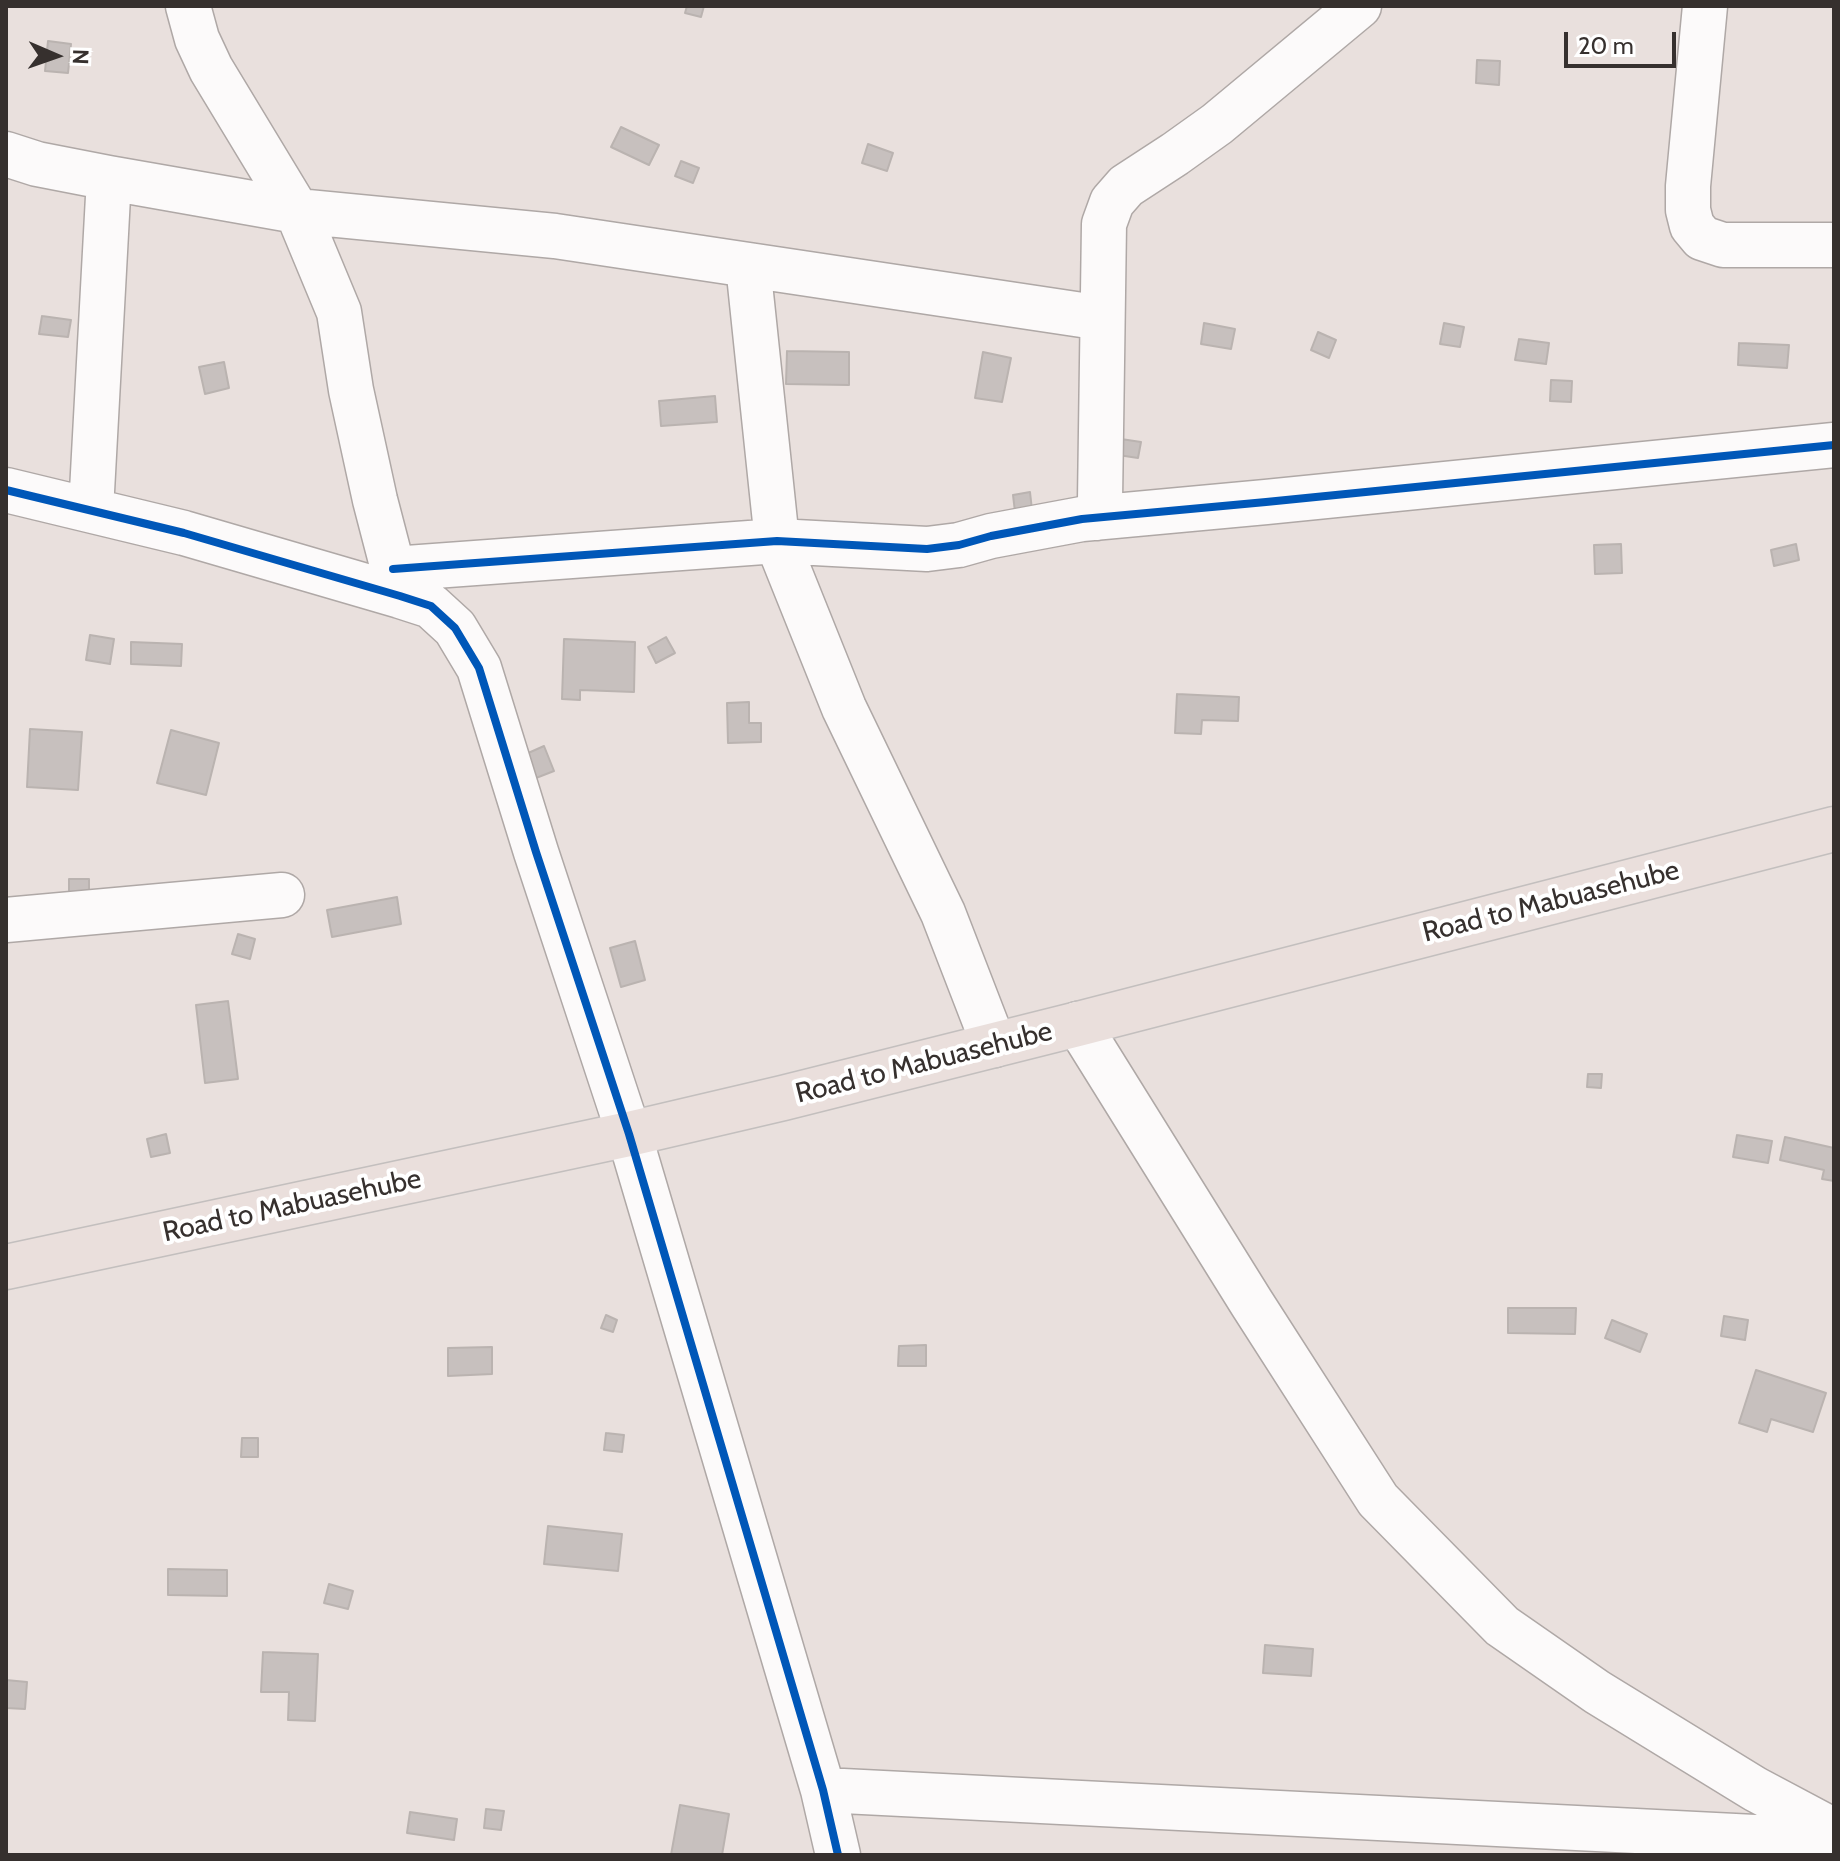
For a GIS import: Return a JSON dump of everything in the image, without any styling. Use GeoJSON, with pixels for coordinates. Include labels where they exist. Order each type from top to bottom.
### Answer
{"type":"FeatureCollection","features":[{"type":"Feature","properties":{"kind":"main road","name":"Road to Mabuasehube"},"geometry":{"type":"LineString","coordinates":[[6,1267],[629,1134],[783,1098],[1834,829]]}},
{"type":"Feature","properties":{"kind":"street"},"geometry":{"type":"LineString","coordinates":[[188,6],[197,39],[211,69],[297,211],[339,312],[375,500],[397,583],[431,606],[455,628],[479,668],[629,1134],[823,1790],[838,1855]]}},
{"type":"Feature","properties":{"kind":"street"},"geometry":{"type":"LineString","coordinates":[[1096,518],[1100,500],[1104,224],[1112,202],[1126,186],[1217,124],[1359,6]]}},
{"type":"Feature","properties":{"kind":"street"},"geometry":{"type":"LineString","coordinates":[[1705,6],[1688,186],[1692,226],[1702,238],[1723,245],[1834,245]]}},
{"type":"Feature","properties":{"kind":"street"},"geometry":{"type":"LineString","coordinates":[[6,154],[37,164],[297,211],[555,236],[1102,318]]}},
{"type":"Feature","properties":{"kind":"street"},"geometry":{"type":"LineString","coordinates":[[91,510],[109,178]]}},
{"type":"Feature","properties":{"kind":"street"},"geometry":{"type":"LineString","coordinates":[[748,265],[777,541],[844,708],[943,913],[994,1045]]}},
{"type":"Feature","properties":{"kind":"street"},"geometry":{"type":"LineString","coordinates":[[6,490],[397,583],[777,541],[927,549],[1096,518],[1834,445]]}},
{"type":"Feature","properties":{"kind":"street"},"geometry":{"type":"LineString","coordinates":[[6,920],[282,895]]}},
{"type":"Feature","properties":{"kind":"street"},"geometry":{"type":"LineString","coordinates":[[1078,1024],[1378,1500],[1502,1626],[1597,1692],[1755,1789],[1834,1831]]}},
{"type":"Feature","properties":{"kind":"street"},"geometry":{"type":"LineString","coordinates":[[823,1790],[1691,1844],[1834,1841]]}},
{"type":"Feature","properties":{"kind":"building"},"geometry":{"type":"Polygon","coordinates":[[[687,6],[704,6],[701,17],[685,13],[687,6]]]}},
{"type":"Feature","properties":{"kind":"building"},"geometry":{"type":"Polygon","coordinates":[[[48,41],[71,44],[68,73],[45,71],[48,41]]]}},
{"type":"Feature","properties":{"kind":"building"},"geometry":{"type":"Polygon","coordinates":[[[1477,60],[1500,61],[1499,85],[1476,83],[1477,60]]]}},
{"type":"Feature","properties":{"kind":"building"},"geometry":{"type":"Polygon","coordinates":[[[621,127],[659,145],[649,165],[611,147],[621,127]]]}},
{"type":"Feature","properties":{"kind":"building"},"geometry":{"type":"Polygon","coordinates":[[[868,144],[893,153],[887,171],[862,163],[868,144]]]}},
{"type":"Feature","properties":{"kind":"building"},"geometry":{"type":"Polygon","coordinates":[[[681,161],[699,168],[693,183],[675,176],[681,161]]]}},
{"type":"Feature","properties":{"kind":"building"},"geometry":{"type":"Polygon","coordinates":[[[42,316],[71,320],[68,337],[39,334],[42,316]]]}},
{"type":"Feature","properties":{"kind":"building"},"geometry":{"type":"Polygon","coordinates":[[[1204,323],[1235,329],[1231,349],[1201,344],[1204,323]]]}},
{"type":"Feature","properties":{"kind":"building"},"geometry":{"type":"Polygon","coordinates":[[[1444,323],[1464,327],[1460,347],[1440,344],[1444,323]]]}},
{"type":"Feature","properties":{"kind":"building"},"geometry":{"type":"Polygon","coordinates":[[[1318,332],[1336,340],[1329,358],[1311,350],[1318,332]]]}},
{"type":"Feature","properties":{"kind":"building"},"geometry":{"type":"Polygon","coordinates":[[[1519,339],[1549,343],[1546,364],[1515,360],[1519,339]]]}},
{"type":"Feature","properties":{"kind":"building"},"geometry":{"type":"Polygon","coordinates":[[[1739,343],[1789,345],[1787,368],[1738,365],[1739,343]]]}},
{"type":"Feature","properties":{"kind":"building"},"geometry":{"type":"Polygon","coordinates":[[[787,351],[849,352],[849,385],[786,384],[787,351]]]}},
{"type":"Feature","properties":{"kind":"building"},"geometry":{"type":"Polygon","coordinates":[[[983,352],[1011,358],[1002,402],[975,398],[983,352]]]}},
{"type":"Feature","properties":{"kind":"building"},"geometry":{"type":"Polygon","coordinates":[[[224,362],[229,388],[205,394],[199,367],[224,362]]]}},
{"type":"Feature","properties":{"kind":"building"},"geometry":{"type":"Polygon","coordinates":[[[1551,380],[1572,381],[1571,402],[1550,401],[1551,380]]]}},
{"type":"Feature","properties":{"kind":"building"},"geometry":{"type":"Polygon","coordinates":[[[715,396],[717,422],[661,426],[659,401],[715,396]]]}},
{"type":"Feature","properties":{"kind":"building"},"geometry":{"type":"Polygon","coordinates":[[[1121,439],[1141,442],[1138,458],[1118,455],[1121,439]]]}},
{"type":"Feature","properties":{"kind":"building"},"geometry":{"type":"Polygon","coordinates":[[[1030,492],[1032,510],[1015,512],[1013,495],[1030,492]]]}},
{"type":"Feature","properties":{"kind":"building"},"geometry":{"type":"Polygon","coordinates":[[[1621,544],[1622,573],[1595,574],[1594,545],[1621,544]]]}},
{"type":"Feature","properties":{"kind":"building"},"geometry":{"type":"Polygon","coordinates":[[[1796,544],[1799,560],[1774,566],[1771,550],[1796,544]]]}},
{"type":"Feature","properties":{"kind":"building"},"geometry":{"type":"Polygon","coordinates":[[[90,635],[114,639],[110,664],[86,660],[90,635]]]}},
{"type":"Feature","properties":{"kind":"building"},"geometry":{"type":"Polygon","coordinates":[[[666,637],[675,653],[656,663],[648,647],[666,637]]]}},
{"type":"Feature","properties":{"kind":"building"},"geometry":{"type":"Polygon","coordinates":[[[564,639],[635,642],[634,692],[580,690],[580,700],[562,699],[564,639]]]}},
{"type":"Feature","properties":{"kind":"building"},"geometry":{"type":"Polygon","coordinates":[[[131,642],[182,644],[181,666],[131,664],[131,642]]]}},
{"type":"Feature","properties":{"kind":"building"},"geometry":{"type":"Polygon","coordinates":[[[1177,694],[1239,697],[1238,721],[1202,720],[1201,734],[1175,733],[1177,694]]]}},
{"type":"Feature","properties":{"kind":"building"},"geometry":{"type":"Polygon","coordinates":[[[749,702],[749,723],[761,723],[761,742],[728,743],[727,703],[749,702]]]}},
{"type":"Feature","properties":{"kind":"building"},"geometry":{"type":"Polygon","coordinates":[[[30,729],[82,732],[78,790],[27,787],[30,729]]]}},
{"type":"Feature","properties":{"kind":"building"},"geometry":{"type":"Polygon","coordinates":[[[171,730],[219,743],[206,795],[157,783],[171,730]]]}},
{"type":"Feature","properties":{"kind":"building"},"geometry":{"type":"Polygon","coordinates":[[[544,746],[554,771],[536,778],[526,754],[544,746]]]}},
{"type":"Feature","properties":{"kind":"building"},"geometry":{"type":"Polygon","coordinates":[[[69,879],[89,879],[89,892],[69,892],[69,879]]]}},
{"type":"Feature","properties":{"kind":"building"},"geometry":{"type":"Polygon","coordinates":[[[397,897],[401,924],[332,937],[327,910],[397,897]]]}},
{"type":"Feature","properties":{"kind":"building"},"geometry":{"type":"Polygon","coordinates":[[[238,934],[255,939],[250,959],[232,954],[238,934]]]}},
{"type":"Feature","properties":{"kind":"building"},"geometry":{"type":"Polygon","coordinates":[[[635,941],[645,980],[621,987],[610,948],[635,941]]]}},
{"type":"Feature","properties":{"kind":"building"},"geometry":{"type":"Polygon","coordinates":[[[228,1001],[238,1079],[205,1083],[196,1005],[228,1001]]]}},
{"type":"Feature","properties":{"kind":"building"},"geometry":{"type":"Polygon","coordinates":[[[1588,1074],[1602,1074],[1601,1088],[1587,1087],[1588,1074]]]}},
{"type":"Feature","properties":{"kind":"building"},"geometry":{"type":"Polygon","coordinates":[[[166,1134],[170,1153],[151,1157],[147,1139],[166,1134]]]}},
{"type":"Feature","properties":{"kind":"building"},"geometry":{"type":"Polygon","coordinates":[[[1737,1135],[1772,1141],[1768,1163],[1733,1157],[1737,1135]]]}},
{"type":"Feature","properties":{"kind":"building"},"geometry":{"type":"Polygon","coordinates":[[[1785,1137],[1834,1148],[1834,1181],[1822,1179],[1824,1170],[1780,1160],[1785,1137]]]}},
{"type":"Feature","properties":{"kind":"building"},"geometry":{"type":"Polygon","coordinates":[[[1508,1308],[1576,1308],[1575,1334],[1508,1333],[1508,1308]]]}},
{"type":"Feature","properties":{"kind":"building"},"geometry":{"type":"Polygon","coordinates":[[[606,1315],[617,1320],[613,1332],[601,1328],[606,1315]]]}},
{"type":"Feature","properties":{"kind":"building"},"geometry":{"type":"Polygon","coordinates":[[[1724,1316],[1748,1320],[1745,1340],[1721,1336],[1724,1316]]]}},
{"type":"Feature","properties":{"kind":"building"},"geometry":{"type":"Polygon","coordinates":[[[1612,1320],[1647,1334],[1640,1352],[1605,1338],[1612,1320]]]}},
{"type":"Feature","properties":{"kind":"building"},"geometry":{"type":"Polygon","coordinates":[[[926,1345],[926,1366],[898,1366],[899,1346],[926,1345]]]}},
{"type":"Feature","properties":{"kind":"building"},"geometry":{"type":"Polygon","coordinates":[[[492,1347],[492,1374],[448,1376],[448,1348],[492,1347]]]}},
{"type":"Feature","properties":{"kind":"building"},"geometry":{"type":"Polygon","coordinates":[[[1756,1370],[1826,1393],[1813,1432],[1771,1419],[1767,1432],[1739,1423],[1756,1370]]]}},
{"type":"Feature","properties":{"kind":"building"},"geometry":{"type":"Polygon","coordinates":[[[606,1433],[624,1435],[622,1452],[604,1450],[606,1433]]]}},
{"type":"Feature","properties":{"kind":"building"},"geometry":{"type":"Polygon","coordinates":[[[242,1438],[258,1438],[258,1457],[241,1457],[242,1438]]]}},
{"type":"Feature","properties":{"kind":"building"},"geometry":{"type":"Polygon","coordinates":[[[548,1526],[622,1534],[618,1571],[544,1564],[548,1526]]]}},
{"type":"Feature","properties":{"kind":"building"},"geometry":{"type":"Polygon","coordinates":[[[168,1569],[227,1570],[227,1596],[168,1595],[168,1569]]]}},
{"type":"Feature","properties":{"kind":"building"},"geometry":{"type":"Polygon","coordinates":[[[329,1584],[353,1591],[348,1609],[324,1603],[329,1584]]]}},
{"type":"Feature","properties":{"kind":"building"},"geometry":{"type":"Polygon","coordinates":[[[1265,1645],[1313,1649],[1311,1676],[1263,1673],[1265,1645]]]}},
{"type":"Feature","properties":{"kind":"building"},"geometry":{"type":"Polygon","coordinates":[[[263,1652],[318,1654],[315,1721],[288,1720],[289,1692],[261,1692],[263,1652]]]}},
{"type":"Feature","properties":{"kind":"building"},"geometry":{"type":"Polygon","coordinates":[[[6,1680],[27,1682],[25,1709],[6,1708],[6,1680]]]}},
{"type":"Feature","properties":{"kind":"building"},"geometry":{"type":"Polygon","coordinates":[[[680,1805],[729,1814],[722,1855],[671,1855],[680,1805]]]}},
{"type":"Feature","properties":{"kind":"building"},"geometry":{"type":"Polygon","coordinates":[[[486,1809],[504,1811],[501,1830],[484,1828],[486,1809]]]}},
{"type":"Feature","properties":{"kind":"building"},"geometry":{"type":"Polygon","coordinates":[[[410,1812],[457,1819],[454,1840],[407,1833],[410,1812]]]}},
{"type":"Feature","properties":{"kind":"cycle path"},"geometry":{"type":"LineString","coordinates":[[393,569],[777,541],[927,549],[1082,519],[1834,445]]}},
{"type":"Feature","properties":{"kind":"cycle path"},"geometry":{"type":"LineString","coordinates":[[6,490],[184,533],[400,596],[431,606],[455,628],[479,668],[629,1134],[823,1790],[838,1855]]}}]}
